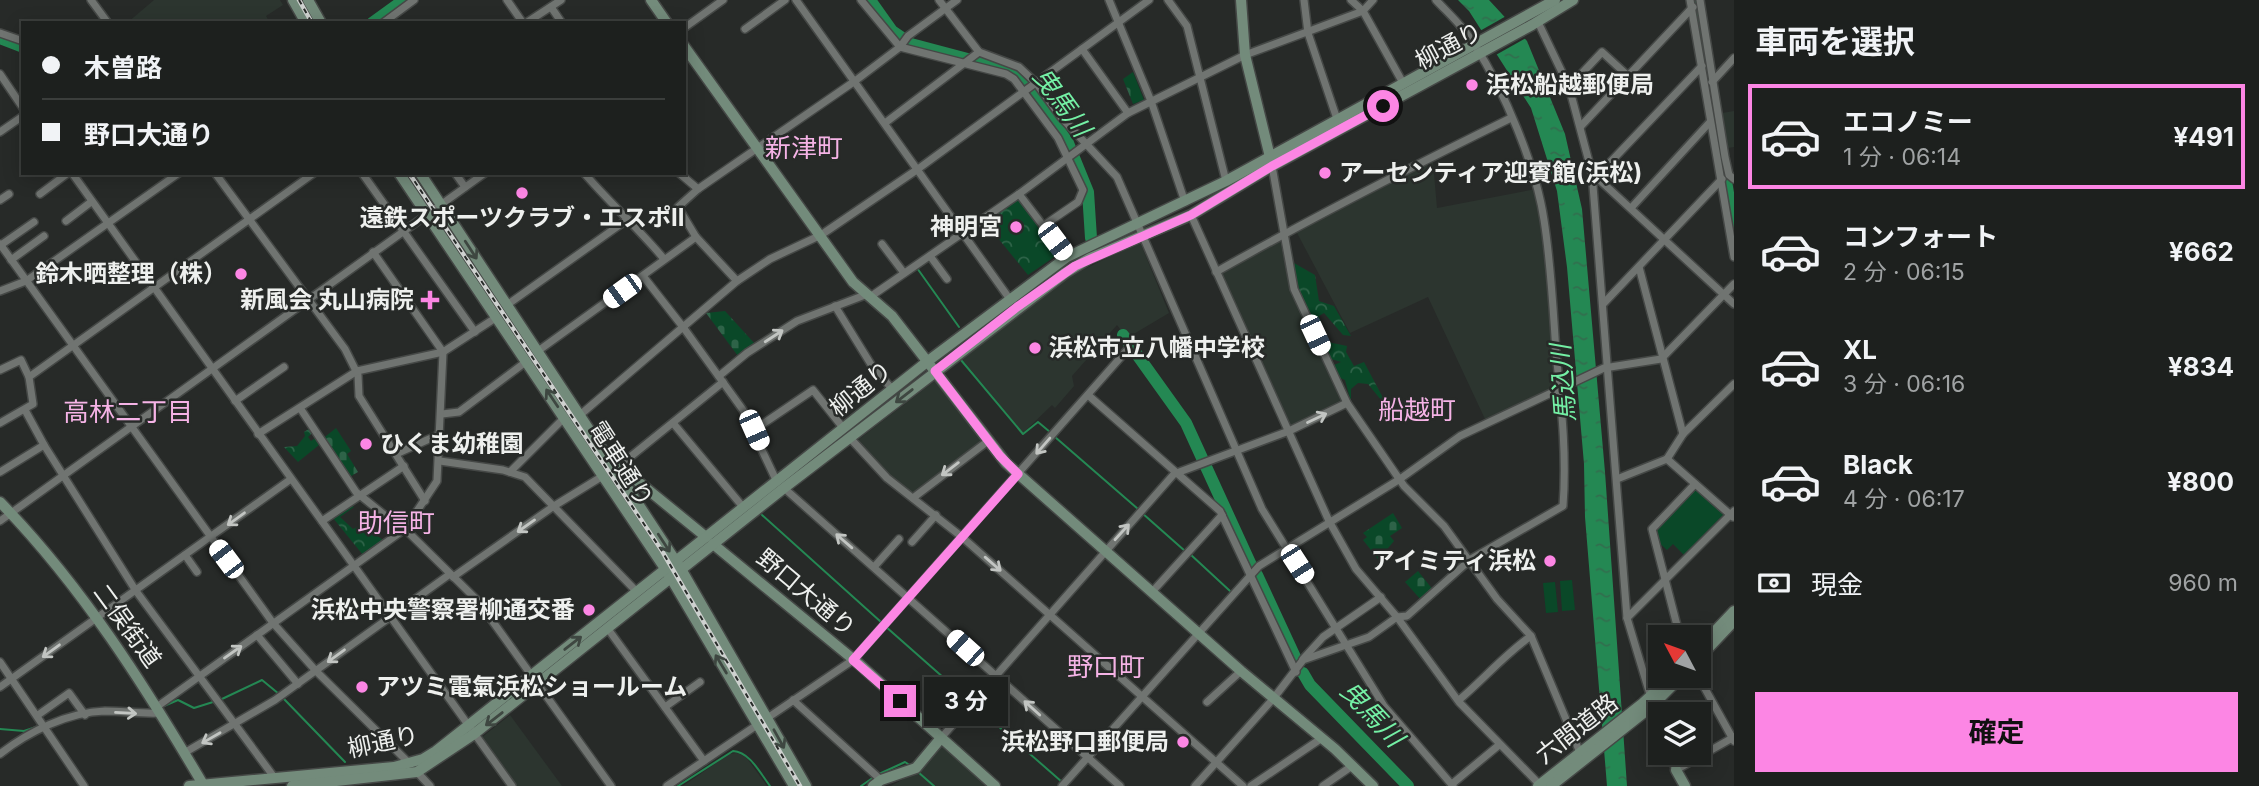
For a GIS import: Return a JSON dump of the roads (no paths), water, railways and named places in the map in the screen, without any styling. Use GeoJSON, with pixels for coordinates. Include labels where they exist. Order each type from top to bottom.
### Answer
{"type":"FeatureCollection","features":[{"type":"Feature","properties":{"kind":"street"},"geometry":{"type":"LineString","coordinates":[[91,0],[107,21]]}},
{"type":"Feature","properties":{"kind":"street"},"geometry":{"type":"LineString","coordinates":[[293,0],[305,21]]}},
{"type":"Feature","properties":{"kind":"street"},"geometry":{"type":"LineString","coordinates":[[308,0],[320,21]]}},
{"type":"Feature","properties":{"kind":"street"},"geometry":{"type":"LineString","coordinates":[[386,21],[414,0]]}},
{"type":"Feature","properties":{"kind":"street"},"geometry":{"type":"LineString","coordinates":[[507,0],[523,21]]}},
{"type":"Feature","properties":{"kind":"street"},"geometry":{"type":"LineString","coordinates":[[528,21],[561,0]]}},
{"type":"Feature","properties":{"kind":"street"},"geometry":{"type":"LineString","coordinates":[[651,0],[666,21]]}},
{"type":"Feature","properties":{"kind":"street"},"geometry":{"type":"LineString","coordinates":[[686,27],[723,0]]}},
{"type":"Feature","properties":{"kind":"street"},"geometry":{"type":"LineString","coordinates":[[745,29],[785,0]]}},
{"type":"Feature","properties":{"kind":"street"},"geometry":{"type":"LineString","coordinates":[[796,0],[1009,298]]}},
{"type":"Feature","properties":{"kind":"street"},"geometry":{"type":"LineString","coordinates":[[861,0],[901,45],[1006,74],[1031,88],[1117,177],[1262,509],[1397,723],[1452,785],[1499,745]]}},
{"type":"Feature","properties":{"kind":"street"},"geometry":{"type":"LineString","coordinates":[[939,0],[977,54],[1019,67],[1070,155],[1083,195],[1043,226]]}},
{"type":"Feature","properties":{"kind":"street"},"geometry":{"type":"LineString","coordinates":[[737,281],[696,237],[678,207],[698,189],[855,81],[901,45],[908,36],[957,0]]}},
{"type":"Feature","properties":{"kind":"street"},"geometry":{"type":"LineString","coordinates":[[1109,0],[1151,101],[1185,202]]}},
{"type":"Feature","properties":{"kind":"street"},"geometry":{"type":"LineString","coordinates":[[580,415],[737,281],[770,259],[821,235],[918,169],[1149,0]]}},
{"type":"Feature","properties":{"kind":"street"},"geometry":{"type":"LineString","coordinates":[[1168,0],[1187,26],[1202,77],[1226,181]]}},
{"type":"Feature","properties":{"kind":"street"},"geometry":{"type":"LineString","coordinates":[[1241,0],[1245,55],[1271,160],[1294,289],[1347,403],[1400,479],[1471,559],[1497,599],[1531,636],[1582,756]]}},
{"type":"Feature","properties":{"kind":"street"},"geometry":{"type":"LineString","coordinates":[[1304,0],[1308,33],[1337,119]]}},
{"type":"Feature","properties":{"kind":"street"},"geometry":{"type":"LineString","coordinates":[[1351,0],[1363,11],[1403,83]]}},
{"type":"Feature","properties":{"kind":"street"},"geometry":{"type":"LineString","coordinates":[[184,753],[281,696],[451,575],[617,466],[673,424],[747,353],[797,321],[867,296],[904,273],[1019,194],[1128,113],[1245,55],[1363,11],[1373,0]]}},
{"type":"Feature","properties":{"kind":"street"},"geometry":{"type":"LineString","coordinates":[[1303,660],[1369,637],[1397,617],[1407,616],[1432,597],[1471,559],[1563,506],[1566,471],[1561,389],[1544,219],[1527,155],[1480,47],[1436,0]]}},
{"type":"Feature","properties":{"kind":"street","name":"柳通り"},"geometry":{"type":"LineString","coordinates":[[847,434],[928,361],[1067,257],[1271,160],[1480,47],[1522,17],[1555,0]]}},
{"type":"Feature","properties":{"kind":"street","name":"柳通り"},"geometry":{"type":"LineString","coordinates":[[535,680],[608,629],[679,565],[847,434],[1065,273],[1191,215],[1337,119],[1403,83],[1535,23],[1573,0]]}},
{"type":"Feature","properties":{"kind":"street"},"geometry":{"type":"LineString","coordinates":[[1581,126],[1690,4],[1700,2],[1729,174],[1734,257]]}},
{"type":"Feature","properties":{"kind":"street"},"geometry":{"type":"LineString","coordinates":[[1690,4],[1710,122],[1729,174]]}},
{"type":"Feature","properties":{"kind":"street"},"geometry":{"type":"LineString","coordinates":[[551,7],[561,21]]}},
{"type":"Feature","properties":{"kind":"street"},"geometry":{"type":"LineString","coordinates":[[1535,23],[1569,87],[1592,173],[1627,618],[1647,705]]}},
{"type":"Feature","properties":{"kind":"street"},"geometry":{"type":"LineString","coordinates":[[0,33],[21,40]]}},
{"type":"Feature","properties":{"kind":"street"},"geometry":{"type":"LineString","coordinates":[[686,49],[867,296],[892,316],[988,441],[1018,474],[1273,699],[1322,738],[1373,786]]}},
{"type":"Feature","properties":{"kind":"street"},"geometry":{"type":"LineString","coordinates":[[1082,49],[1128,113]]}},
{"type":"Feature","properties":{"kind":"street"},"geometry":{"type":"LineString","coordinates":[[1569,87],[1602,52],[1626,75]]}},
{"type":"Feature","properties":{"kind":"street"},"geometry":{"type":"LineString","coordinates":[[885,123],[977,54]]}},
{"type":"Feature","properties":{"kind":"street"},"geometry":{"type":"LineString","coordinates":[[1712,82],[1734,58]]}},
{"type":"Feature","properties":{"kind":"street"},"geometry":{"type":"LineString","coordinates":[[1592,173],[1600,173],[1702,66]]}},
{"type":"Feature","properties":{"kind":"street"},"geometry":{"type":"LineString","coordinates":[[0,74],[21,105]]}},
{"type":"Feature","properties":{"kind":"street"},"geometry":{"type":"LineString","coordinates":[[0,132],[21,117]]}},
{"type":"Feature","properties":{"kind":"street"},"geometry":{"type":"LineString","coordinates":[[1216,272],[1348,197],[1412,169],[1511,118]]}},
{"type":"Feature","properties":{"kind":"street"},"geometry":{"type":"LineString","coordinates":[[1631,208],[1710,122]]}},
{"type":"Feature","properties":{"kind":"street"},"geometry":{"type":"LineString","coordinates":[[1592,173],[1734,304]]}},
{"type":"Feature","properties":{"kind":"street"},"geometry":{"type":"LineString","coordinates":[[1604,303],[1729,174]]}},
{"type":"Feature","properties":{"kind":"street"},"geometry":{"type":"LineString","coordinates":[[40,194],[67,175]]}},
{"type":"Feature","properties":{"kind":"street"},"geometry":{"type":"LineString","coordinates":[[71,175],[512,786]]}},
{"type":"Feature","properties":{"kind":"street"},"geometry":{"type":"LineString","coordinates":[[0,291],[26,281],[176,175]]}},
{"type":"Feature","properties":{"kind":"street"},"geometry":{"type":"LineString","coordinates":[[216,175],[345,349],[357,371],[359,396],[425,501]]}},
{"type":"Feature","properties":{"kind":"street"},"geometry":{"type":"LineString","coordinates":[[29,377],[311,175]]}},
{"type":"Feature","properties":{"kind":"street"},"geometry":{"type":"LineString","coordinates":[[363,175],[474,332]]}},
{"type":"Feature","properties":{"kind":"street","name":"電車通り"},"geometry":{"type":"LineString","coordinates":[[400,175],[668,574],[794,786]]}},
{"type":"Feature","properties":{"kind":"street","name":"電車通り"},"geometry":{"type":"LineString","coordinates":[[420,175],[580,415],[617,466],[679,565],[806,786]]}},
{"type":"Feature","properties":{"kind":"street"},"geometry":{"type":"LineString","coordinates":[[456,175],[465,187]]}},
{"type":"Feature","properties":{"kind":"street"},"geometry":{"type":"LineString","coordinates":[[0,521],[482,175]]}},
{"type":"Feature","properties":{"kind":"street"},"geometry":{"type":"LineString","coordinates":[[585,175],[664,259]]}},
{"type":"Feature","properties":{"kind":"street"},"geometry":{"type":"LineString","coordinates":[[681,175],[698,189]]}},
{"type":"Feature","properties":{"kind":"street"},"geometry":{"type":"LineString","coordinates":[[0,200],[9,194]]}},
{"type":"Feature","properties":{"kind":"street"},"geometry":{"type":"LineString","coordinates":[[1019,194],[1067,257]]}},
{"type":"Feature","properties":{"kind":"street"},"geometry":{"type":"LineString","coordinates":[[66,221],[91,202]]}},
{"type":"Feature","properties":{"kind":"street"},"geometry":{"type":"LineString","coordinates":[[1191,215],[1329,522],[1356,569],[1397,617],[1458,700],[1499,745],[1543,785]]}},
{"type":"Feature","properties":{"kind":"street"},"geometry":{"type":"LineString","coordinates":[[507,305],[628,219]]}},
{"type":"Feature","properties":{"kind":"street"},"geometry":{"type":"LineString","coordinates":[[34,222],[0,245],[273,623],[316,671],[409,763]]}},
{"type":"Feature","properties":{"kind":"street"},"geometry":{"type":"LineString","coordinates":[[11,260],[44,236]]}},
{"type":"Feature","properties":{"kind":"street"},"geometry":{"type":"LineString","coordinates":[[538,351],[696,237]]}},
{"type":"Feature","properties":{"kind":"street"},"geometry":{"type":"LineString","coordinates":[[882,244],[904,273]]}},
{"type":"Feature","properties":{"kind":"street"},"geometry":{"type":"LineString","coordinates":[[43,722],[83,712],[159,709],[200,675],[404,529],[425,501],[437,481],[440,461],[438,435],[442,414],[443,352],[373,253]]}},
{"type":"Feature","properties":{"kind":"street"},"geometry":{"type":"LineString","coordinates":[[930,256],[947,279]]}},
{"type":"Feature","properties":{"kind":"street"},"geometry":{"type":"LineString","coordinates":[[1639,267],[1661,359],[1683,434]]}},
{"type":"Feature","properties":{"kind":"street"},"geometry":{"type":"LineString","coordinates":[[643,276],[721,379],[754,430],[781,485],[1120,786]]}},
{"type":"Feature","properties":{"kind":"street"},"geometry":{"type":"LineString","coordinates":[[1062,786],[1250,574],[1285,547],[1400,479],[1461,436],[1606,368],[1661,359],[1734,284]]}},
{"type":"Feature","properties":{"kind":"street"},"geometry":{"type":"LineString","coordinates":[[835,306],[872,366],[893,390]]}},
{"type":"Feature","properties":{"kind":"street"},"geometry":{"type":"LineString","coordinates":[[258,434],[357,371],[443,352],[497,317]]}},
{"type":"Feature","properties":{"kind":"street"},"geometry":{"type":"LineString","coordinates":[[667,786],[853,660],[1128,349]]}},
{"type":"Feature","properties":{"kind":"street"},"geometry":{"type":"LineString","coordinates":[[0,370],[21,360],[29,377],[34,399],[25,410],[0,423]]}},
{"type":"Feature","properties":{"kind":"street"},"geometry":{"type":"LineString","coordinates":[[442,414],[459,412],[474,403],[527,361]]}},
{"type":"Feature","properties":{"kind":"street"},"geometry":{"type":"LineString","coordinates":[[235,401],[284,367]]}},
{"type":"Feature","properties":{"kind":"street"},"geometry":{"type":"LineString","coordinates":[[1617,479],[1667,459],[1683,434],[1734,384]]}},
{"type":"Feature","properties":{"kind":"street"},"geometry":{"type":"LineString","coordinates":[[754,430],[813,390],[847,434],[887,478],[936,515],[1050,613],[1243,786]]}},
{"type":"Feature","properties":{"kind":"street"},"geometry":{"type":"LineString","coordinates":[[1088,394],[1222,515],[1296,672]]}},
{"type":"Feature","properties":{"kind":"street"},"geometry":{"type":"LineString","coordinates":[[793,700],[877,783],[916,768],[1105,551],[1177,474],[1234,449],[1289,431],[1347,403]]}},
{"type":"Feature","properties":{"kind":"street"},"geometry":{"type":"LineString","coordinates":[[299,408],[356,492],[404,529],[478,601],[611,786]]}},
{"type":"Feature","properties":{"kind":"street"},"geometry":{"type":"LineString","coordinates":[[25,410],[61,476],[136,591],[274,777]]}},
{"type":"Feature","properties":{"kind":"street"},"geometry":{"type":"LineString","coordinates":[[510,472],[565,417]]}},
{"type":"Feature","properties":{"kind":"street"},"geometry":{"type":"LineString","coordinates":[[673,424],[743,507]]}},
{"type":"Feature","properties":{"kind":"street"},"geometry":{"type":"LineString","coordinates":[[396,454],[438,435]]}},
{"type":"Feature","properties":{"kind":"street"},"geometry":{"type":"LineString","coordinates":[[913,498],[988,441]]}},
{"type":"Feature","properties":{"kind":"street"},"geometry":{"type":"LineString","coordinates":[[0,472],[44,445]]}},
{"type":"Feature","properties":{"kind":"street"},"geometry":{"type":"LineString","coordinates":[[1627,618],[1733,514],[1667,459]]}},
{"type":"Feature","properties":{"kind":"street"},"geometry":{"type":"LineString","coordinates":[[440,461],[510,472],[525,477],[638,592]]}},
{"type":"Feature","properties":{"kind":"street"},"geometry":{"type":"LineString","coordinates":[[322,522],[404,466]]}},
{"type":"Feature","properties":{"kind":"street","name":"野口大通り"},"geometry":{"type":"LineString","coordinates":[[617,466],[853,660],[995,786]]}},
{"type":"Feature","properties":{"kind":"street"},"geometry":{"type":"LineString","coordinates":[[0,687],[291,479]]}},
{"type":"Feature","properties":{"kind":"street"},"geometry":{"type":"LineString","coordinates":[[1677,625],[1652,529],[1695,484]]}},
{"type":"Feature","properties":{"kind":"street","name":"柳通り"},"geometry":{"type":"LineString","coordinates":[[710,540],[743,507],[781,485]]}},
{"type":"Feature","properties":{"kind":"street","name":"二俣街道"},"geometry":{"type":"LineString","coordinates":[[0,502],[41,545],[96,618],[159,709],[204,785]]}},
{"type":"Feature","properties":{"kind":"street"},"geometry":{"type":"LineString","coordinates":[[912,542],[936,515]]}},
{"type":"Feature","properties":{"kind":"street"},"geometry":{"type":"LineString","coordinates":[[1152,592],[1222,515]]}},
{"type":"Feature","properties":{"kind":"street"},"geometry":{"type":"LineString","coordinates":[[874,567],[899,539]]}},
{"type":"Feature","properties":{"kind":"street"},"geometry":{"type":"LineString","coordinates":[[185,555],[197,572]]}},
{"type":"Feature","properties":{"kind":"street","name":"柳通り"},"geometry":{"type":"LineString","coordinates":[[292,786],[393,780],[417,772],[535,680],[638,592],[668,574]]}},
{"type":"Feature","properties":{"kind":"street"},"geometry":{"type":"LineString","coordinates":[[1195,786],[1296,672],[1312,647],[1381,597]]}},
{"type":"Feature","properties":{"kind":"street"},"geometry":{"type":"LineString","coordinates":[[1712,634],[1734,611]]}},
{"type":"Feature","properties":{"kind":"street"},"geometry":{"type":"LineString","coordinates":[[1712,644],[1734,621]]}},
{"type":"Feature","properties":{"kind":"street"},"geometry":{"type":"LineString","coordinates":[[608,629],[704,761]]}},
{"type":"Feature","properties":{"kind":"street"},"geometry":{"type":"LineString","coordinates":[[257,635],[298,684]]}},
{"type":"Feature","properties":{"kind":"street"},"geometry":{"type":"LineString","coordinates":[[1458,700],[1488,676],[1512,649],[1531,636]]}},
{"type":"Feature","properties":{"kind":"street"},"geometry":{"type":"LineString","coordinates":[[0,662],[84,786]]}},
{"type":"Feature","properties":{"kind":"street"},"geometry":{"type":"LineString","coordinates":[[1207,702],[1241,671]]}},
{"type":"Feature","properties":{"kind":"street"},"geometry":{"type":"LineString","coordinates":[[664,707],[700,682]]}},
{"type":"Feature","properties":{"kind":"street","name":"六間道路"},"geometry":{"type":"LineString","coordinates":[[1647,705],[1662,688]]}},
{"type":"Feature","properties":{"kind":"street","name":"六間道路"},"geometry":{"type":"LineString","coordinates":[[1543,785],[1668,688]]}},
{"type":"Feature","properties":{"kind":"street"},"geometry":{"type":"LineString","coordinates":[[1676,770],[1734,739],[1705,688]]}},
{"type":"Feature","properties":{"kind":"street"},"geometry":{"type":"LineString","coordinates":[[0,754],[43,722],[69,693],[83,712]]}},
{"type":"Feature","properties":{"kind":"street","name":"柳通り"},"geometry":{"type":"LineString","coordinates":[[189,786],[351,772],[409,763],[471,730]]}},
{"type":"Feature","properties":{"kind":"street"},"geometry":{"type":"LineString","coordinates":[[1251,786],[1322,738]]}},
{"type":"Feature","properties":{"kind":"street"},"geometry":{"type":"LineString","coordinates":[[1674,765],[1685,786]]}},
{"type":"Feature","properties":{"kind":"street"},"geometry":{"type":"LineString","coordinates":[[1323,786],[1352,766]]}},
{"type":"Feature","properties":{"kind":"street"},"geometry":{"type":"LineString","coordinates":[[417,772],[430,786]]}},
{"type":"Feature","properties":{"kind":"water"},"geometry":{"type":"Polygon","coordinates":[[[1458,0],[1489,0],[1527,41],[1565,134],[1582,209],[1605,472],[1627,786],[1607,786],[1585,517],[1584,464],[1567,267],[1557,191],[1531,108],[1469,11],[1458,0]]]}},
{"type":"Feature","properties":{"kind":"waterway","name":"曳馬川"},"geometry":{"type":"LineString","coordinates":[[375,21],[404,0]]}},
{"type":"Feature","properties":{"kind":"waterway","name":"曳馬川"},"geometry":{"type":"LineString","coordinates":[[870,0],[892,31],[911,44],[1009,70],[1027,84],[1068,143],[1088,192],[1091,238]]}},
{"type":"Feature","properties":{"kind":"waterway"},"geometry":{"type":"LineString","coordinates":[[1695,0],[1734,228]]}},
{"type":"Feature","properties":{"kind":"waterway","name":"曳馬川"},"geometry":{"type":"LineString","coordinates":[[0,38],[21,46]]}},
{"type":"Feature","properties":{"kind":"waterway"},"geometry":{"type":"LineString","coordinates":[[917,268],[959,327]]}},
{"type":"Feature","properties":{"kind":"waterway","name":"曳馬川"},"geometry":{"type":"LineString","coordinates":[[1123,335],[1186,423],[1251,565]]}},
{"type":"Feature","properties":{"kind":"waterway"},"geometry":{"type":"LineString","coordinates":[[961,360],[1023,434],[1038,422],[1050,432]]}},
{"type":"Feature","properties":{"kind":"waterway"},"geometry":{"type":"LineString","coordinates":[[1055,437],[1138,509]]}},
{"type":"Feature","properties":{"kind":"waterway"},"geometry":{"type":"LineString","coordinates":[[1142,513],[1185,551]]}},
{"type":"Feature","properties":{"kind":"waterway"},"geometry":{"type":"LineString","coordinates":[[762,515],[881,622]]}},
{"type":"Feature","properties":{"kind":"waterway"},"geometry":{"type":"LineString","coordinates":[[1190,554],[1230,591]]}},
{"type":"Feature","properties":{"kind":"waterway","name":"曳馬川"},"geometry":{"type":"LineString","coordinates":[[1257,575],[1295,657]]}},
{"type":"Feature","properties":{"kind":"waterway"},"geometry":{"type":"LineString","coordinates":[[885,626],[970,701]]}},
{"type":"Feature","properties":{"kind":"waterway","name":"曳馬川"},"geometry":{"type":"LineString","coordinates":[[1303,673],[1310,685],[1408,786]]}},
{"type":"Feature","properties":{"kind":"waterway"},"geometry":{"type":"LineString","coordinates":[[222,699],[262,680],[279,694]]}},
{"type":"Feature","properties":{"kind":"waterway"},"geometry":{"type":"LineString","coordinates":[[283,698],[345,762]]}},
{"type":"Feature","properties":{"kind":"waterway"},"geometry":{"type":"LineString","coordinates":[[164,706],[178,700],[194,708],[213,702]]}},
{"type":"Feature","properties":{"kind":"waterway"},"geometry":{"type":"LineString","coordinates":[[974,705],[1062,782]]}},
{"type":"Feature","properties":{"kind":"waterway"},"geometry":{"type":"LineString","coordinates":[[0,729],[24,731],[36,727]]}},
{"type":"Feature","properties":{"kind":"waterway"},"geometry":{"type":"LineString","coordinates":[[678,786],[733,751],[750,759],[770,786]]}},
{"type":"Feature","properties":{"kind":"waterway"},"geometry":{"type":"LineString","coordinates":[[879,774],[905,762],[911,766]]}},
{"type":"Feature","properties":{"kind":"waterway"},"geometry":{"type":"LineString","coordinates":[[918,772],[934,786]]}},
{"type":"Feature","properties":{"kind":"waterway"},"geometry":{"type":"LineString","coordinates":[[861,786],[874,777]]}},
{"type":"Feature","properties":{"kind":"railway"},"geometry":{"type":"LineString","coordinates":[[299,0],[311,21]]}},
{"type":"Feature","properties":{"kind":"railway"},"geometry":{"type":"LineString","coordinates":[[410,175],[662,551],[800,786]]}},
{"type":"Feature","properties":{"kind":"place","name":"浜松船越郵便局"},"geometry":{"type":"Point","coordinates":[1472,85]}},
{"type":"Feature","properties":{"kind":"place","name":"アーセンティア迎賓館(浜松)"},"geometry":{"type":"Point","coordinates":[1325,173]}},
{"type":"Feature","properties":{"kind":"place","name":"遠鉄スポーツクラブ・エスポII"},"geometry":{"type":"Point","coordinates":[522,193]}},
{"type":"Feature","properties":{"kind":"place","name":"神明宮"},"geometry":{"type":"Point","coordinates":[1016,227]}},
{"type":"Feature","properties":{"kind":"place","name":"鈴木晒整理（株）"},"geometry":{"type":"Point","coordinates":[241,274]}},
{"type":"Feature","properties":{"kind":"place","name":"新風会 丸山病院"},"geometry":{"type":"Point","coordinates":[430,300]}},
{"type":"Feature","properties":{"kind":"place","name":"浜松市立八幡中学校"},"geometry":{"type":"Point","coordinates":[1035,348]}},
{"type":"Feature","properties":{"kind":"place","name":"ひくま幼稚園"},"geometry":{"type":"Point","coordinates":[366,444]}},
{"type":"Feature","properties":{"kind":"place","name":"アイミティ浜松"},"geometry":{"type":"Point","coordinates":[1550,561]}},
{"type":"Feature","properties":{"kind":"place","name":"浜松中央警察署柳通交番"},"geometry":{"type":"Point","coordinates":[589,610]}},
{"type":"Feature","properties":{"kind":"place","name":"アツミ電氣浜松ショールーム"},"geometry":{"type":"Point","coordinates":[362,687]}},
{"type":"Feature","properties":{"kind":"place","name":"浜松野口郵便局"},"geometry":{"type":"Point","coordinates":[1183,742]}},
{"type":"Feature","properties":{"kind":"district","name":"新津町"},"geometry":{"type":"Point","coordinates":[804,148]}},
{"type":"Feature","properties":{"kind":"district","name":"船越町"},"geometry":{"type":"Point","coordinates":[1417,410]}},
{"type":"Feature","properties":{"kind":"district","name":"高林二丁目"},"geometry":{"type":"Point","coordinates":[128,412]}},
{"type":"Feature","properties":{"kind":"district","name":"助信町"},"geometry":{"type":"Point","coordinates":[396,523]}},
{"type":"Feature","properties":{"kind":"district","name":"野口町"},"geometry":{"type":"Point","coordinates":[1106,667]}},
{"type":"Feature","properties":{"kind":"water label","name":"馬込川"},"geometry":{"type":"Point","coordinates":[1563,383]}}]}
